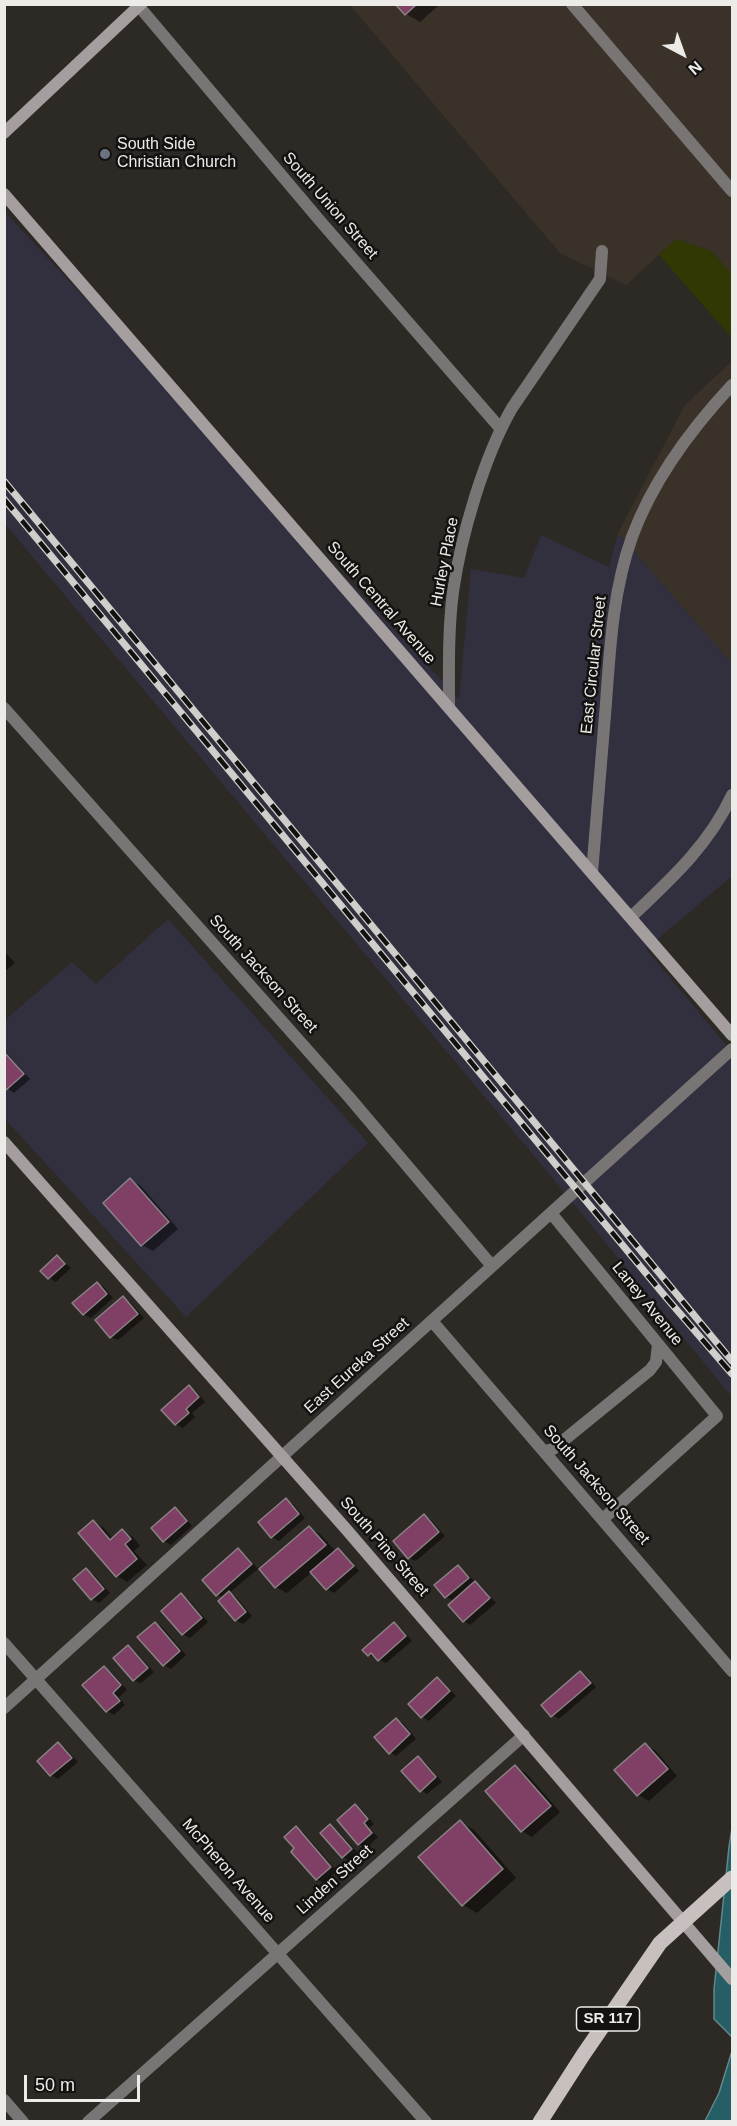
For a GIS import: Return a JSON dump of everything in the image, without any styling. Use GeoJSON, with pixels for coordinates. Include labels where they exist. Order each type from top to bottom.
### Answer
{"type":"FeatureCollection","features":[{"type":"Feature","properties":{"kind":"main road"},"geometry":{"type":"LineString","coordinates":[[683,1922],[729,1882]]}},
{"type":"Feature","properties":{"kind":"main road","name":"SR 117"},"geometry":{"type":"LineString","coordinates":[[540,2121],[660,1943],[683,1922]]}},
{"type":"Feature","properties":{"kind":"street"},"geometry":{"type":"LineString","coordinates":[[572,4],[732,191]]}},
{"type":"Feature","properties":{"kind":"street"},"geometry":{"type":"LineString","coordinates":[[4,133],[139,5]]}},
{"type":"Feature","properties":{"kind":"street","name":"South Union Street"},"geometry":{"type":"LineString","coordinates":[[139,5],[321,222],[500,428]]}},
{"type":"Feature","properties":{"kind":"street","name":"South Central Avenue"},"geometry":{"type":"LineString","coordinates":[[4,194],[732,1035]]}},
{"type":"Feature","properties":{"kind":"street","name":"Hurley Place"},"geometry":{"type":"LineString","coordinates":[[449,707],[453,591],[475,498],[500,428],[526,386],[600,279],[602,251]]}},
{"type":"Feature","properties":{"kind":"street","name":"East Circular Street"},"geometry":{"type":"LineString","coordinates":[[592,872],[612,628],[620,581],[632,537],[670,461],[732,385]]}},
{"type":"Feature","properties":{"kind":"street","name":"South Jackson Street"},"geometry":{"type":"LineString","coordinates":[[4,708],[349,1096],[492,1266]]}},
{"type":"Feature","properties":{"kind":"street"},"geometry":{"type":"LineString","coordinates":[[631,917],[683,868],[699,849],[717,825],[732,795]]}},
{"type":"Feature","properties":{"kind":"street","name":"East Eureka Street"},"geometry":{"type":"LineString","coordinates":[[4,1708],[732,1049]]}},
{"type":"Feature","properties":{"kind":"street","name":"South Pine Street"},"geometry":{"type":"LineString","coordinates":[[4,1142],[282,1456],[732,1979]]}},
{"type":"Feature","properties":{"kind":"street","name":"Laney Avenue"},"geometry":{"type":"LineString","coordinates":[[551,1213],[717,1416],[603,1518]]}},
{"type":"Feature","properties":{"kind":"street","name":"South Jackson Street"},"geometry":{"type":"LineString","coordinates":[[432,1321],[732,1671]]}},
{"type":"Feature","properties":{"kind":"street"},"geometry":{"type":"LineString","coordinates":[[545,1451],[553,1449],[650,1370],[656,1362],[658,1344]]}},
{"type":"Feature","properties":{"kind":"street","name":"McPheron Avenue"},"geometry":{"type":"LineString","coordinates":[[4,1643],[426,2121]]}},
{"type":"Feature","properties":{"kind":"street","name":"Linden Street"},"geometry":{"type":"LineString","coordinates":[[88,2121],[524,1735]]}},
{"type":"Feature","properties":{"kind":"street"},"geometry":{"type":"LineString","coordinates":[[4,2100],[23,2121]]}},
{"type":"Feature","properties":{"kind":"shaded area"},"geometry":{"type":"Polygon","coordinates":[[[350,5],[732,5],[732,274],[711,251],[676,239],[626,285],[560,253],[350,5]]]}},
{"type":"Feature","properties":{"kind":"shaded area"},"geometry":{"type":"Polygon","coordinates":[[[4,211],[459,699],[471,569],[524,578],[541,535],[609,567],[618,533],[732,664],[732,876],[646,949],[732,1052],[732,1397],[560,1187],[5,524],[4,211]]]}},
{"type":"Feature","properties":{"kind":"shaded area"},"geometry":{"type":"Polygon","coordinates":[[[732,361],[732,664],[618,533],[685,405],[732,361]]]}},
{"type":"Feature","properties":{"kind":"shaded area"},"geometry":{"type":"Polygon","coordinates":[[[168,919],[368,1143],[186,1317],[5,1119],[5,1020],[72,962],[96,984],[168,919]]]}},
{"type":"Feature","properties":{"kind":"green space"},"geometry":{"type":"Polygon","coordinates":[[[676,239],[711,251],[732,274],[732,338],[659,255],[676,239]]]}},
{"type":"Feature","properties":{"kind":"water"},"geometry":{"type":"Polygon","coordinates":[[[732,1828],[732,2037],[714,2019],[714,1989],[732,1828]]]}},
{"type":"Feature","properties":{"kind":"water"},"geometry":{"type":"Polygon","coordinates":[[[732,2051],[732,2121],[705,2121],[719,2093],[732,2051]]]}},
{"type":"Feature","properties":{"kind":"building"},"geometry":{"type":"Polygon","coordinates":[[[395,4],[417,4],[405,15],[395,4]]]}},
{"type":"Feature","properties":{"kind":"building"},"geometry":{"type":"Polygon","coordinates":[[[4,1052],[24,1074],[6,1090],[4,1088],[4,1052]]]}},
{"type":"Feature","properties":{"kind":"building"},"geometry":{"type":"Polygon","coordinates":[[[130,1178],[169,1222],[141,1246],[103,1203],[130,1178]]]}},
{"type":"Feature","properties":{"kind":"building"},"geometry":{"type":"Polygon","coordinates":[[[57,1255],[65,1264],[48,1279],[40,1271],[57,1255]]]}},
{"type":"Feature","properties":{"kind":"building"},"geometry":{"type":"Polygon","coordinates":[[[97,1282],[107,1294],[83,1315],[72,1303],[97,1282]]]}},
{"type":"Feature","properties":{"kind":"building"},"geometry":{"type":"Polygon","coordinates":[[[123,1296],[138,1314],[110,1338],[95,1320],[123,1296]]]}},
{"type":"Feature","properties":{"kind":"building"},"geometry":{"type":"Polygon","coordinates":[[[189,1385],[199,1397],[186,1409],[189,1413],[175,1425],[161,1410],[189,1385]]]}},
{"type":"Feature","properties":{"kind":"building"},"geometry":{"type":"Polygon","coordinates":[[[286,1498],[299,1514],[271,1538],[258,1522],[286,1498]]]}},
{"type":"Feature","properties":{"kind":"building"},"geometry":{"type":"Polygon","coordinates":[[[175,1507],[187,1521],[163,1542],[151,1528],[175,1507]]]}},
{"type":"Feature","properties":{"kind":"building"},"geometry":{"type":"Polygon","coordinates":[[[424,1514],[439,1532],[408,1559],[393,1541],[424,1514]]]}},
{"type":"Feature","properties":{"kind":"building"},"geometry":{"type":"Polygon","coordinates":[[[93,1520],[110,1540],[122,1529],[131,1539],[125,1544],[137,1559],[116,1577],[78,1533],[93,1520]]]}},
{"type":"Feature","properties":{"kind":"building"},"geometry":{"type":"Polygon","coordinates":[[[309,1526],[326,1545],[275,1588],[259,1569],[309,1526]]]}},
{"type":"Feature","properties":{"kind":"building"},"geometry":{"type":"Polygon","coordinates":[[[238,1548],[252,1564],[216,1596],[202,1580],[238,1548]]]}},
{"type":"Feature","properties":{"kind":"building"},"geometry":{"type":"Polygon","coordinates":[[[338,1548],[354,1566],[326,1590],[310,1572],[338,1548]]]}},
{"type":"Feature","properties":{"kind":"building"},"geometry":{"type":"Polygon","coordinates":[[[458,1565],[469,1578],[445,1598],[434,1585],[458,1565]]]}},
{"type":"Feature","properties":{"kind":"building"},"geometry":{"type":"Polygon","coordinates":[[[86,1568],[104,1589],[91,1600],[73,1579],[86,1568]]]}},
{"type":"Feature","properties":{"kind":"building"},"geometry":{"type":"Polygon","coordinates":[[[475,1581],[490,1598],[463,1622],[448,1605],[475,1581]]]}},
{"type":"Feature","properties":{"kind":"building"},"geometry":{"type":"Polygon","coordinates":[[[229,1591],[246,1612],[235,1621],[218,1601],[229,1591]]]}},
{"type":"Feature","properties":{"kind":"building"},"geometry":{"type":"Polygon","coordinates":[[[181,1593],[202,1618],[182,1635],[161,1611],[181,1593]]]}},
{"type":"Feature","properties":{"kind":"building"},"geometry":{"type":"Polygon","coordinates":[[[155,1622],[180,1651],[163,1666],[137,1637],[155,1622]]]}},
{"type":"Feature","properties":{"kind":"building"},"geometry":{"type":"Polygon","coordinates":[[[394,1622],[406,1636],[378,1661],[371,1653],[368,1656],[362,1650],[394,1622]]]}},
{"type":"Feature","properties":{"kind":"building"},"geometry":{"type":"Polygon","coordinates":[[[128,1645],[148,1668],[133,1681],[113,1658],[128,1645]]]}},
{"type":"Feature","properties":{"kind":"building"},"geometry":{"type":"Polygon","coordinates":[[[104,1666],[121,1685],[113,1693],[120,1701],[106,1712],[82,1685],[104,1666]]]}},
{"type":"Feature","properties":{"kind":"building"},"geometry":{"type":"Polygon","coordinates":[[[580,1671],[591,1683],[551,1717],[541,1705],[580,1671]]]}},
{"type":"Feature","properties":{"kind":"building"},"geometry":{"type":"Polygon","coordinates":[[[437,1677],[450,1691],[421,1718],[408,1704],[437,1677]]]}},
{"type":"Feature","properties":{"kind":"building"},"geometry":{"type":"Polygon","coordinates":[[[396,1718],[410,1734],[389,1754],[374,1737],[396,1718]]]}},
{"type":"Feature","properties":{"kind":"building"},"geometry":{"type":"Polygon","coordinates":[[[58,1742],[72,1758],[50,1776],[37,1761],[58,1742]]]}},
{"type":"Feature","properties":{"kind":"building"},"geometry":{"type":"Polygon","coordinates":[[[645,1743],[668,1769],[637,1796],[614,1770],[645,1743]]]}},
{"type":"Feature","properties":{"kind":"building"},"geometry":{"type":"Polygon","coordinates":[[[418,1756],[436,1777],[420,1792],[401,1771],[418,1756]]]}},
{"type":"Feature","properties":{"kind":"building"},"geometry":{"type":"Polygon","coordinates":[[[515,1765],[551,1806],[521,1832],[485,1791],[515,1765]]]}},
{"type":"Feature","properties":{"kind":"building"},"geometry":{"type":"Polygon","coordinates":[[[355,1804],[368,1819],[364,1823],[372,1833],[358,1845],[337,1820],[355,1804]]]}},
{"type":"Feature","properties":{"kind":"building"},"geometry":{"type":"Polygon","coordinates":[[[460,1820],[503,1869],[462,1906],[418,1857],[460,1820]]]}},
{"type":"Feature","properties":{"kind":"building"},"geometry":{"type":"Polygon","coordinates":[[[330,1824],[352,1849],[342,1858],[320,1833],[330,1824]]]}},
{"type":"Feature","properties":{"kind":"building"},"geometry":{"type":"Polygon","coordinates":[[[296,1826],[331,1867],[316,1880],[291,1852],[294,1848],[284,1837],[296,1826]]]}},
{"type":"Feature","properties":{"kind":"railway"},"geometry":{"type":"LineString","coordinates":[[4,481],[732,1361]]}},
{"type":"Feature","properties":{"kind":"railway"},"geometry":{"type":"LineString","coordinates":[[4,499],[732,1374]]}},
{"type":"Feature","properties":{"kind":"place","name":"South Side Christian Church"},"geometry":{"type":"Point","coordinates":[105,154]}}]}
